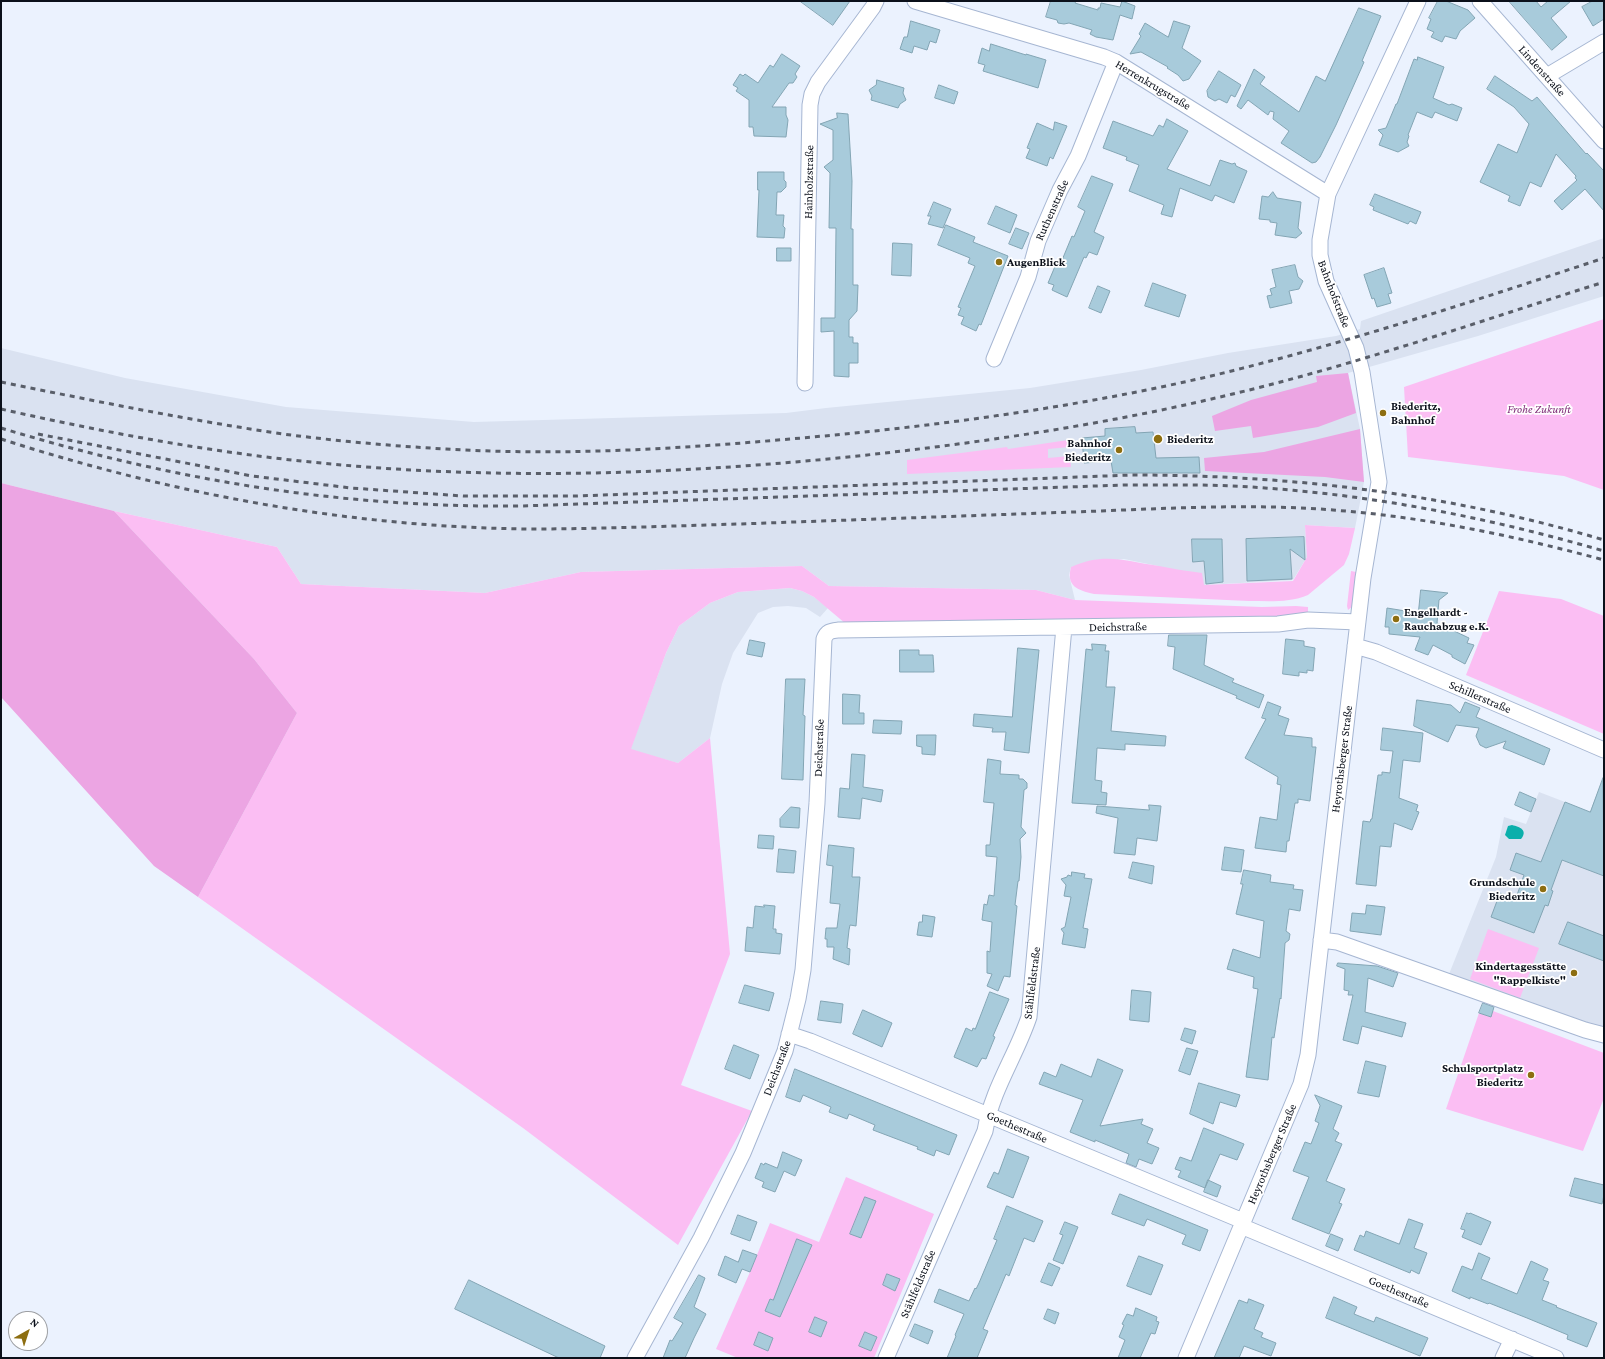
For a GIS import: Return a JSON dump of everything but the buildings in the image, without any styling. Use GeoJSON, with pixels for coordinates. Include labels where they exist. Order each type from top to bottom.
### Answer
{"type":"FeatureCollection","features":[{"type":"Feature","properties":{"kind":"street","name":"Hainholzstraße"},"geometry":{"type":"LineString","coordinates":[[805,384],[810,112],[812,94],[818,82],[876,1]]}},
{"type":"Feature","properties":{"kind":"street","name":"Herrenkrugstraße"},"geometry":{"type":"LineString","coordinates":[[915,1],[1116,62],[1328,194]]}},
{"type":"Feature","properties":{"kind":"street","name":"Bahnhofstraße"},"geometry":{"type":"LineString","coordinates":[[1363,578],[1379,478],[1362,372],[1356,348],[1326,280],[1320,255],[1320,240],[1328,194],[1418,1]]}},
{"type":"Feature","properties":{"kind":"street","name":"Lindenstraße"},"geometry":{"type":"LineString","coordinates":[[1480,1],[1604,141]]}},
{"type":"Feature","properties":{"kind":"street"},"geometry":{"type":"LineString","coordinates":[[1547,76],[1604,42]]}},
{"type":"Feature","properties":{"kind":"street","name":"Ruthenstraße"},"geometry":{"type":"LineString","coordinates":[[994,359],[1028,277],[1038,241],[1060,190],[1078,156],[1116,62]]}},
{"type":"Feature","properties":{"kind":"street","name":"Heyrothsberger Straße"},"geometry":{"type":"LineString","coordinates":[[1186,1358],[1304,1074],[1308,1055],[1363,578]]}},
{"type":"Feature","properties":{"kind":"street","name":"Deichstraße"},"geometry":{"type":"LineString","coordinates":[[635,1358],[682,1274],[742,1153],[785,1051],[790,1034],[802,970],[817,803],[824,639],[826,634],[839,630],[1278,624],[1308,620],[1358,622]]}},
{"type":"Feature","properties":{"kind":"street","name":"Stählfeldstraße"},"geometry":{"type":"LineString","coordinates":[[886,1358],[985,1130],[987,1115],[992,1101],[1024,1034],[1029,1017],[1064,628]]}},
{"type":"Feature","properties":{"kind":"street","name":"Schillerstraße"},"geometry":{"type":"LineString","coordinates":[[1355,646],[1376,652],[1604,750]]}},
{"type":"Feature","properties":{"kind":"street"},"geometry":{"type":"LineString","coordinates":[[1321,940],[1337,942],[1585,1030],[1604,1035]]}},
{"type":"Feature","properties":{"kind":"street","name":"Goethestraße"},"geometry":{"type":"LineString","coordinates":[[790,1034],[987,1115],[1556,1358]]}},
{"type":"Feature","properties":{"kind":"street"},"geometry":{"type":"LineString","coordinates":[[1503,1358],[1512,1339]]}},
{"type":"Feature","properties":{"kind":"shaded area"},"geometry":{"type":"Polygon","coordinates":[[[1604,238],[1604,296],[1478,336],[1348,373],[1360,429],[1364,482],[1355,528],[1305,525],[1307,557],[1293,580],[1204,585],[1158,566],[1124,559],[1071,567],[1069,575],[1075,600],[1036,590],[829,586],[802,566],[581,572],[485,593],[301,584],[277,547],[114,511],[1,483],[1,348],[125,378],[286,407],[474,422],[786,413],[1030,388],[1141,370],[1228,353],[1336,336],[1360,329],[1361,321],[1604,238]]]}},
{"type":"Feature","properties":{"kind":"shaded area"},"geometry":{"type":"Polygon","coordinates":[[[1348,373],[1356,413],[1318,427],[1253,438],[1251,426],[1215,431],[1212,416],[1251,400],[1317,382],[1316,376],[1348,373]]]}},
{"type":"Feature","properties":{"kind":"shaded area"},"geometry":{"type":"Polygon","coordinates":[[[1360,429],[1364,482],[1325,477],[1205,471],[1204,458],[1264,452],[1360,429]]]}},
{"type":"Feature","properties":{"kind":"shaded area"},"geometry":{"type":"Polygon","coordinates":[[[1,483],[114,511],[254,659],[297,713],[198,897],[154,866],[1,697],[1,483]]]}},
{"type":"Feature","properties":{"kind":"shaded area"},"geometry":{"type":"Polygon","coordinates":[[[790,588],[802,591],[814,597],[828,608],[820,617],[806,608],[788,606],[773,607],[758,613],[733,653],[722,684],[710,738],[678,763],[630,750],[666,653],[679,626],[710,603],[738,592],[790,588]]]}},
{"type":"Feature","properties":{"kind":"shaded area","name":"Grundschule Biederitz"},"geometry":{"type":"Polygon","coordinates":[[[1539,792],[1565,802],[1545,853],[1604,876],[1604,1027],[1589,1026],[1532,1006],[1533,1003],[1523,999],[1521,1000],[1449,974],[1496,857],[1504,817],[1526,824],[1539,792]]]}},
{"type":"Feature","properties":{"kind":"shaded area"},"geometry":{"type":"Polygon","coordinates":[[[1512,825],[1522,829],[1524,833],[1521,839],[1509,839],[1505,835],[1508,826],[1512,825]]]}},
{"type":"Feature","properties":{"kind":"green space","name":"Frohe Zukunft"},"geometry":{"type":"Polygon","coordinates":[[[1604,319],[1604,490],[1564,476],[1408,457],[1404,387],[1604,319]]]}},
{"type":"Feature","properties":{"kind":"green space"},"geometry":{"type":"Polygon","coordinates":[[[1068,440],[1069,447],[1048,449],[1048,458],[1070,456],[1071,467],[907,474],[907,460],[1007,447],[1008,449],[1068,440]]]}},
{"type":"Feature","properties":{"kind":"green space"},"geometry":{"type":"Polygon","coordinates":[[[114,511],[277,547],[301,584],[485,593],[581,572],[802,566],[829,586],[1036,590],[1075,600],[1262,607],[1296,606],[1308,607],[1308,613],[1285,618],[846,624],[814,597],[802,591],[790,588],[738,592],[710,603],[679,626],[666,653],[631,749],[678,763],[710,738],[730,954],[681,1085],[752,1111],[678,1245],[523,1128],[198,897],[297,713],[254,659],[114,511]]]}},
{"type":"Feature","properties":{"kind":"green space"},"geometry":{"type":"Polygon","coordinates":[[[1305,525],[1355,528],[1349,554],[1344,565],[1308,595],[1301,598],[1279,601],[1249,601],[1094,594],[1078,589],[1074,586],[1070,579],[1071,567],[1083,562],[1094,560],[1115,559],[1202,573],[1204,585],[1293,581],[1307,557],[1305,525]]]}},
{"type":"Feature","properties":{"kind":"green space"},"geometry":{"type":"Polygon","coordinates":[[[1351,571],[1356,572],[1353,606],[1348,610],[1347,606],[1351,571]]]}},
{"type":"Feature","properties":{"kind":"green space"},"geometry":{"type":"Polygon","coordinates":[[[1499,591],[1561,599],[1604,616],[1604,734],[1466,675],[1499,591]]]}},
{"type":"Feature","properties":{"kind":"green space"},"geometry":{"type":"Polygon","coordinates":[[[1488,929],[1539,948],[1520,998],[1470,979],[1488,929]]]}},
{"type":"Feature","properties":{"kind":"green space","name":"Schulsportplatz Biederitz"},"geometry":{"type":"Polygon","coordinates":[[[1493,1011],[1604,1053],[1604,1098],[1583,1151],[1446,1109],[1479,1013],[1491,1017],[1493,1011]]]}},
{"type":"Feature","properties":{"kind":"green space"},"geometry":{"type":"Polygon","coordinates":[[[846,1177],[934,1214],[874,1358],[738,1358],[716,1349],[770,1223],[819,1242],[846,1177]]]}},
{"type":"Feature","properties":{"kind":"railway"},"geometry":{"type":"LineString","coordinates":[[1,382],[247,429],[303,437],[385,445],[489,451],[575,452],[747,443],[896,429],[1002,415],[1107,398],[1211,376],[1261,364],[1360,336],[1458,306],[1604,258]]}},
{"type":"Feature","properties":{"kind":"railway"},"geometry":{"type":"LineString","coordinates":[[1,409],[106,431],[247,455],[354,466],[424,471],[495,473],[636,472],[777,463],[895,452],[988,440],[1127,417],[1220,397],[1365,358],[1604,282]]}},
{"type":"Feature","properties":{"kind":"railway"},"geometry":{"type":"LineString","coordinates":[[1,428],[65,446],[193,476],[322,496],[388,502],[521,506],[1125,485],[1230,486],[1351,497],[1436,510],[1562,539],[1604,551]]}},
{"type":"Feature","properties":{"kind":"railway"},"geometry":{"type":"LineString","coordinates":[[38,434],[252,476],[351,488],[463,496],[577,496],[1132,475],[1252,479],[1311,483],[1429,499],[1488,510],[1604,540]]}},
{"type":"Feature","properties":{"kind":"railway"},"geometry":{"type":"LineString","coordinates":[[1,439],[65,459],[196,491],[262,504],[394,522],[461,527],[528,529],[739,524],[1203,507],[1300,508],[1402,517],[1503,535],[1604,560]]}},
{"type":"Feature","properties":{"kind":"place","name":"AugenBlick"},"geometry":{"type":"Point","coordinates":[999,262]}},
{"type":"Feature","properties":{"kind":"place","name":"Biederitz, Bahnhof"},"geometry":{"type":"Point","coordinates":[1383,413]}},
{"type":"Feature","properties":{"kind":"place","name":"Biederitz"},"geometry":{"type":"Point","coordinates":[1158,439]}},
{"type":"Feature","properties":{"kind":"place","name":"Bahnhof Biederitz"},"geometry":{"type":"Point","coordinates":[1119,450]}},
{"type":"Feature","properties":{"kind":"place","name":"Engelhardt - Rauchabzug e.K."},"geometry":{"type":"Point","coordinates":[1396,619]}},
{"type":"Feature","properties":{"kind":"place","name":"Grundschule Biederitz"},"geometry":{"type":"Point","coordinates":[1543,889]}},
{"type":"Feature","properties":{"kind":"place","name":"Kindertagesstätte \"Rappelkiste\""},"geometry":{"type":"Point","coordinates":[1574,973]}},
{"type":"Feature","properties":{"kind":"place","name":"Schulsportplatz Biederitz"},"geometry":{"type":"Point","coordinates":[1531,1075]}}]}
